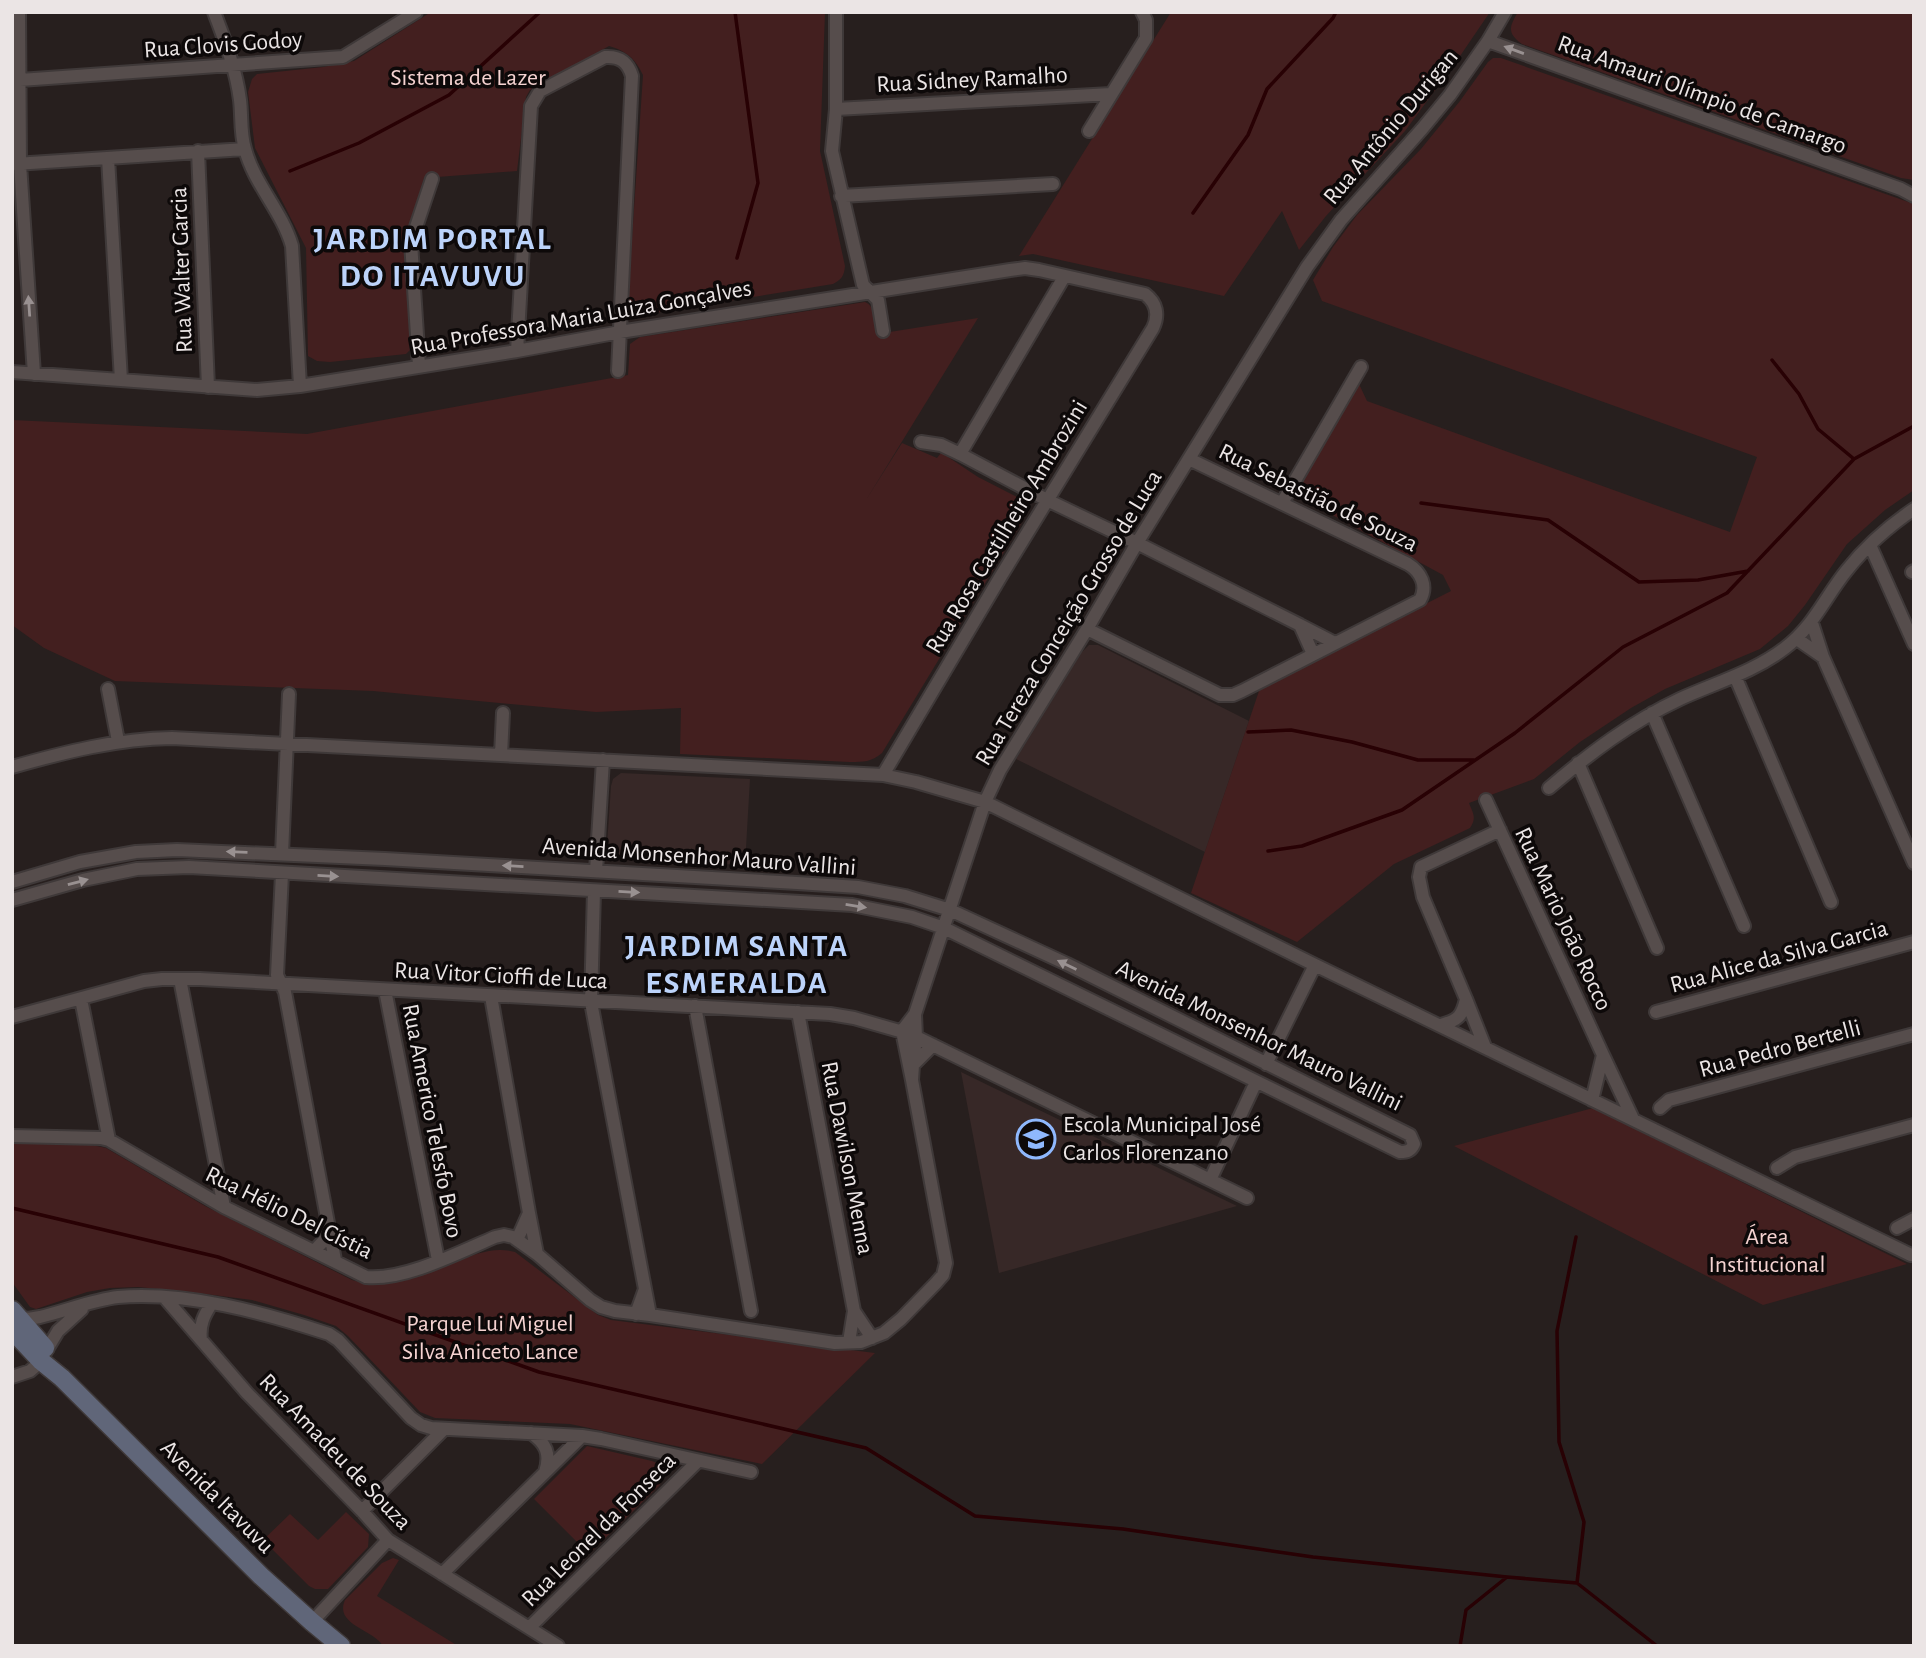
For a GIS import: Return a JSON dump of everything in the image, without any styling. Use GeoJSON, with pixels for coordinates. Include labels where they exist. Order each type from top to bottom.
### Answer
{"type":"FeatureCollection","features":[{"type":"Feature","properties":{"kind":"main road","name":"Avenida Itavuvu"},"geometry":{"type":"LineString","coordinates":[[14,1317],[62,1378],[261,1576],[341,1646]]}},
{"type":"Feature","properties":{"kind":"street"},"geometry":{"type":"LineString","coordinates":[[19,12],[20,80],[16,164],[22,204],[34,374]]}},
{"type":"Feature","properties":{"kind":"street"},"geometry":{"type":"LineString","coordinates":[[214,12],[234,65],[245,149],[259,181],[289,234],[292,246],[300,386]]}},
{"type":"Feature","properties":{"kind":"street","name":"Rua Clovis Godoy"},"geometry":{"type":"LineString","coordinates":[[20,80],[343,57],[416,12]]}},
{"type":"Feature","properties":{"kind":"street"},"geometry":{"type":"LineString","coordinates":[[836,12],[836,109],[832,151],[863,285],[878,300],[883,331]]}},
{"type":"Feature","properties":{"kind":"street","name":"Rua Antônio Durigan"},"geometry":{"type":"LineString","coordinates":[[1307,267],[1341,220],[1436,112],[1488,41],[1505,12]]}},
{"type":"Feature","properties":{"kind":"street"},"geometry":{"type":"LineString","coordinates":[[1089,131],[1146,38],[1144,16]]}},
{"type":"Feature","properties":{"kind":"street","name":"Rua Amauri Olímpio de Camargo"},"geometry":{"type":"LineString","coordinates":[[1488,41],[1907,189],[1914,195]]}},
{"type":"Feature","properties":{"kind":"street"},"geometry":{"type":"LineString","coordinates":[[517,351],[531,106],[540,91],[605,57],[613,56],[625,62],[632,76],[618,372]]}},
{"type":"Feature","properties":{"kind":"street","name":"Rua Sidney Ramalho"},"geometry":{"type":"LineString","coordinates":[[836,109],[1111,94]]}},
{"type":"Feature","properties":{"kind":"street"},"geometry":{"type":"LineString","coordinates":[[16,164],[245,149]]}},
{"type":"Feature","properties":{"kind":"street","name":"Rua Walter Garcia"},"geometry":{"type":"LineString","coordinates":[[198,151],[208,387]]}},
{"type":"Feature","properties":{"kind":"street"},"geometry":{"type":"LineString","coordinates":[[108,158],[121,380]]}},
{"type":"Feature","properties":{"kind":"street"},"geometry":{"type":"LineString","coordinates":[[419,366],[411,242],[432,179]]}},
{"type":"Feature","properties":{"kind":"street"},"geometry":{"type":"LineString","coordinates":[[841,196],[1053,184]]}},
{"type":"Feature","properties":{"kind":"street","name":"Rua Tereza Conceição Grosso de Luca"},"geometry":{"type":"LineString","coordinates":[[860,1341],[884,1333],[901,1319],[943,1275],[946,1263],[902,1031],[915,1014],[985,802],[1000,770],[1137,542],[1307,267]]}},
{"type":"Feature","properties":{"kind":"street","name":"Rua Professora Maria Luiza Gonçalves"},"geometry":{"type":"LineString","coordinates":[[12,372],[257,390],[300,386],[1025,268],[1137,291],[1152,299]]}},
{"type":"Feature","properties":{"kind":"street"},"geometry":{"type":"LineString","coordinates":[[960,454],[1064,276]]}},
{"type":"Feature","properties":{"kind":"street","name":"Rua Rosa Castilheiro Ambrozini"},"geometry":{"type":"LineString","coordinates":[[883,775],[1153,328],[1157,316],[1152,299]]}},
{"type":"Feature","properties":{"kind":"street"},"geometry":{"type":"LineString","coordinates":[[1282,503],[1361,367]]}},
{"type":"Feature","properties":{"kind":"street"},"geometry":{"type":"LineString","coordinates":[[921,442],[941,445],[960,454],[1335,643]]}},
{"type":"Feature","properties":{"kind":"street","name":"Rua Sebastião de Souza"},"geometry":{"type":"LineString","coordinates":[[1189,459],[1415,568],[1423,580],[1423,594],[1415,604],[1335,643]]}},
{"type":"Feature","properties":{"kind":"street"},"geometry":{"type":"LineString","coordinates":[[1549,788],[1605,742],[1652,713],[1767,660],[1797,639],[1812,623],[1847,569],[1894,523],[1914,509]]}},
{"type":"Feature","properties":{"kind":"street"},"geometry":{"type":"LineString","coordinates":[[1870,545],[1914,645]]}},
{"type":"Feature","properties":{"kind":"street"},"geometry":{"type":"LineString","coordinates":[[1812,623],[1823,657],[1914,863]]}},
{"type":"Feature","properties":{"kind":"street"},"geometry":{"type":"LineString","coordinates":[[1300,625],[1313,654]]}},
{"type":"Feature","properties":{"kind":"street"},"geometry":{"type":"LineString","coordinates":[[1087,629],[1220,695],[1242,691],[1335,643]]}},
{"type":"Feature","properties":{"kind":"street"},"geometry":{"type":"LineString","coordinates":[[1797,639],[1823,657]]}},
{"type":"Feature","properties":{"kind":"street"},"geometry":{"type":"LineString","coordinates":[[1735,676],[1831,902]]}},
{"type":"Feature","properties":{"kind":"street"},"geometry":{"type":"LineString","coordinates":[[108,690],[118,741]]}},
{"type":"Feature","properties":{"kind":"street"},"geometry":{"type":"LineString","coordinates":[[282,854],[289,694]]}},
{"type":"Feature","properties":{"kind":"street"},"geometry":{"type":"LineString","coordinates":[[501,755],[503,713]]}},
{"type":"Feature","properties":{"kind":"street"},"geometry":{"type":"LineString","coordinates":[[1652,713],[1744,926]]}},
{"type":"Feature","properties":{"kind":"street"},"geometry":{"type":"LineString","coordinates":[[12,767],[118,741],[172,738],[883,775],[916,782],[985,802],[1911,1255]]}},
{"type":"Feature","properties":{"kind":"street"},"geometry":{"type":"LineString","coordinates":[[596,871],[603,760]]}},
{"type":"Feature","properties":{"kind":"street"},"geometry":{"type":"LineString","coordinates":[[1578,763],[1657,948]]}},
{"type":"Feature","properties":{"kind":"street","name":"Rua Mario João Rocco"},"geometry":{"type":"LineString","coordinates":[[1486,800],[1633,1119]]}},
{"type":"Feature","properties":{"kind":"street"},"geometry":{"type":"LineString","coordinates":[[1485,1047],[1423,897],[1419,877],[1421,867],[1500,830]]}},
{"type":"Feature","properties":{"kind":"street","name":"Avenida Monsenhor Mauro Vallini"},"geometry":{"type":"LineString","coordinates":[[12,883],[80,862],[135,852],[177,850],[858,887],[905,896],[950,909],[1067,964],[1410,1135],[1414,1144],[1412,1149],[1400,1152],[944,928],[912,917],[852,905],[189,867],[137,869],[83,880],[12,900]]}},
{"type":"Feature","properties":{"kind":"street"},"geometry":{"type":"LineString","coordinates":[[282,874],[277,975],[285,992],[335,1260]]}},
{"type":"Feature","properties":{"kind":"street"},"geometry":{"type":"LineString","coordinates":[[594,891],[591,1002],[650,1315]]}},
{"type":"Feature","properties":{"kind":"street","name":"Rua Alice da Silva Garcia"},"geometry":{"type":"LineString","coordinates":[[1656,1012],[1914,942]]}},
{"type":"Feature","properties":{"kind":"street"},"geometry":{"type":"LineString","coordinates":[[1266,1063],[1315,965]]}},
{"type":"Feature","properties":{"kind":"street"},"geometry":{"type":"LineString","coordinates":[[180,979],[224,1207]]}},
{"type":"Feature","properties":{"kind":"street","name":"Rua Vitor Cioffi de Luca"},"geometry":{"type":"LineString","coordinates":[[12,1017],[144,981],[180,979],[695,1006],[854,1018],[916,1037],[1247,1198]]}},
{"type":"Feature","properties":{"kind":"street","name":"Rua Americo Telesfo Bovo"},"geometry":{"type":"LineString","coordinates":[[385,990],[438,1260]]}},
{"type":"Feature","properties":{"kind":"street"},"geometry":{"type":"LineString","coordinates":[[491,996],[537,1254]]}},
{"type":"Feature","properties":{"kind":"street"},"geometry":{"type":"LineString","coordinates":[[81,999],[106,1121],[105,1139]]}},
{"type":"Feature","properties":{"kind":"street"},"geometry":{"type":"LineString","coordinates":[[1457,1033],[1465,999]]}},
{"type":"Feature","properties":{"kind":"street"},"geometry":{"type":"LineString","coordinates":[[695,1006],[751,1311],[748,1331]]}},
{"type":"Feature","properties":{"kind":"street","name":"Rua Dawilson Menna"},"geometry":{"type":"LineString","coordinates":[[798,1012],[860,1341]]}},
{"type":"Feature","properties":{"kind":"street","name":"Rua Tereza Conceição Grosso de Luca"},"geometry":{"type":"LineString","coordinates":[[912,1080],[915,1014]]}},
{"type":"Feature","properties":{"kind":"street"},"geometry":{"type":"LineString","coordinates":[[1441,1025],[1462,1015]]}},
{"type":"Feature","properties":{"kind":"street","name":"Rua Pedro Bertelli"},"geometry":{"type":"LineString","coordinates":[[1660,1108],[1668,1100],[1914,1034]]}},
{"type":"Feature","properties":{"kind":"street"},"geometry":{"type":"LineString","coordinates":[[914,1065],[933,1045]]}},
{"type":"Feature","properties":{"kind":"street"},"geometry":{"type":"LineString","coordinates":[[1597,1102],[1603,1055]]}},
{"type":"Feature","properties":{"kind":"street"},"geometry":{"type":"LineString","coordinates":[[1597,1102],[1608,1101],[1612,1096],[1611,1076]]}},
{"type":"Feature","properties":{"kind":"street"},"geometry":{"type":"LineString","coordinates":[[1210,1180],[1256,1082]]}},
{"type":"Feature","properties":{"kind":"street"},"geometry":{"type":"LineString","coordinates":[[1777,1168],[1795,1157],[1914,1125]]}},
{"type":"Feature","properties":{"kind":"street","name":"Rua Hélio Del Cístia"},"geometry":{"type":"LineString","coordinates":[[12,1136],[105,1139],[224,1207],[366,1277],[377,1278],[409,1271],[495,1237],[504,1235],[517,1240]]}},
{"type":"Feature","properties":{"kind":"street"},"geometry":{"type":"LineString","coordinates":[[209,1198],[217,1174]]}},
{"type":"Feature","properties":{"kind":"street"},"geometry":{"type":"LineString","coordinates":[[529,1213],[517,1240],[601,1307],[807,1340],[860,1341]]}},
{"type":"Feature","properties":{"kind":"street"},"geometry":{"type":"LineString","coordinates":[[1897,1228],[1914,1219]]}},
{"type":"Feature","properties":{"kind":"street"},"geometry":{"type":"LineString","coordinates":[[315,1250],[330,1234]]}},
{"type":"Feature","properties":{"kind":"street"},"geometry":{"type":"LineString","coordinates":[[636,1314],[645,1289]]}},
{"type":"Feature","properties":{"kind":"street"},"geometry":{"type":"LineString","coordinates":[[14,1317],[40,1317],[116,1297],[212,1303],[329,1334],[421,1425],[444,1429],[582,1436],[751,1472]]}},
{"type":"Feature","properties":{"kind":"street","name":"Rua Amadeu de Souza"},"geometry":{"type":"LineString","coordinates":[[164,1298],[247,1392],[388,1541],[558,1646]]}},
{"type":"Feature","properties":{"kind":"street"},"geometry":{"type":"LineString","coordinates":[[201,1340],[202,1321],[212,1303]]}},
{"type":"Feature","properties":{"kind":"street"},"geometry":{"type":"LineString","coordinates":[[12,1377],[30,1371],[44,1356],[58,1331],[88,1304]]}},
{"type":"Feature","properties":{"kind":"street","name":"Rua Dawilson Menna"},"geometry":{"type":"LineString","coordinates":[[854,1311],[860,1341]]}},
{"type":"Feature","properties":{"kind":"street"},"geometry":{"type":"LineString","coordinates":[[362,1511],[444,1429]]}},
{"type":"Feature","properties":{"kind":"street"},"geometry":{"type":"LineString","coordinates":[[531,1433],[546,1447],[548,1454],[545,1473]]}},
{"type":"Feature","properties":{"kind":"street"},"geometry":{"type":"LineString","coordinates":[[442,1573],[582,1436]]}},
{"type":"Feature","properties":{"kind":"street","name":"Rua Leonel da Fonseca"},"geometry":{"type":"LineString","coordinates":[[529,1628],[698,1461]]}},
{"type":"Feature","properties":{"kind":"street"},"geometry":{"type":"LineString","coordinates":[[312,1622],[388,1541]]}},
{"type":"Feature","properties":{"kind":"shaded area"},"geometry":{"type":"Polygon","coordinates":[[[1089,645],[1098,645],[1249,721],[1205,852],[1016,759],[1081,653],[1089,645]]]}},
{"type":"Feature","properties":{"kind":"shaded area"},"geometry":{"type":"Polygon","coordinates":[[[621,773],[750,779],[745,865],[616,860],[609,854],[607,845],[611,786],[613,779],[621,773]]]}},
{"type":"Feature","properties":{"kind":"shaded area","name":"Escola Municipal José Carlos Florenzano"},"geometry":{"type":"Polygon","coordinates":[[[961,1072],[1237,1206],[999,1273],[961,1072]]]}},
{"type":"Feature","properties":{"kind":"green space","name":"Sistema de Lazer"},"geometry":{"type":"Polygon","coordinates":[[[431,12],[825,12],[820,151],[845,266],[842,277],[833,284],[642,315],[634,311],[628,298],[643,75],[629,56],[609,46],[530,90],[526,97],[517,171],[424,178],[404,243],[410,350],[406,354],[330,362],[317,361],[308,356],[306,248],[255,148],[248,92],[252,79],[257,74],[354,61],[431,12]]]}},
{"type":"Feature","properties":{"kind":"green space"},"geometry":{"type":"Polygon","coordinates":[[[1171,12],[1490,12],[1405,131],[1326,216],[1299,250],[1282,211],[1224,296],[1033,254],[1019,256],[1171,12]]]}},
{"type":"Feature","properties":{"kind":"green space"},"geometry":{"type":"Polygon","coordinates":[[[1518,12],[1914,12],[1914,180],[1901,178],[1522,44],[1511,30],[1518,12]]]}},
{"type":"Feature","properties":{"kind":"green space"},"geometry":{"type":"Polygon","coordinates":[[[1493,58],[1501,58],[1914,204],[1914,490],[1885,510],[1847,544],[1788,626],[1760,649],[1665,689],[1631,708],[1580,742],[1534,779],[1469,803],[1474,818],[1470,828],[1394,864],[1297,942],[1191,893],[1260,688],[1451,591],[1443,575],[1298,494],[1298,487],[1359,384],[1367,401],[1730,532],[1757,457],[1322,301],[1313,280],[1333,247],[1357,215],[1421,149],[1493,58]]]}},
{"type":"Feature","properties":{"kind":"green space"},"geometry":{"type":"Polygon","coordinates":[[[865,302],[873,311],[877,334],[978,318],[866,500],[902,443],[937,458],[941,453],[945,455],[978,477],[1017,497],[1025,507],[1024,519],[882,753],[871,760],[850,762],[680,754],[681,708],[596,712],[373,691],[115,681],[44,648],[12,625],[12,420],[307,434],[628,375],[630,344],[640,337],[865,302]]]}},
{"type":"Feature","properties":{"kind":"green space","name":"Área Institucional"},"geometry":{"type":"Polygon","coordinates":[[[1593,1108],[1907,1264],[1763,1305],[1454,1146],[1593,1108]]]}},
{"type":"Feature","properties":{"kind":"green space","name":"Parque Lui Miguel Silva Aniceto Lance"},"geometry":{"type":"Polygon","coordinates":[[[83,1143],[106,1148],[205,1206],[352,1280],[392,1283],[478,1253],[507,1250],[515,1252],[598,1315],[611,1320],[875,1353],[762,1464],[570,1424],[435,1418],[420,1412],[336,1326],[252,1300],[138,1287],[87,1292],[36,1309],[30,1307],[12,1282],[12,1144],[83,1143]]]}},
{"type":"Feature","properties":{"kind":"green space"},"geometry":{"type":"Polygon","coordinates":[[[587,1446],[652,1461],[660,1464],[663,1469],[660,1485],[589,1554],[534,1499],[587,1446]]]}},
{"type":"Feature","properties":{"kind":"green space"},"geometry":{"type":"Polygon","coordinates":[[[346,1512],[369,1534],[368,1547],[328,1589],[309,1586],[263,1540],[290,1514],[318,1540],[346,1512]]]}},
{"type":"Feature","properties":{"kind":"green space"},"geometry":{"type":"Polygon","coordinates":[[[393,1558],[399,1560],[377,1596],[458,1646],[383,1646],[345,1615],[345,1600],[382,1563],[393,1558]]]}},
{"type":"Feature","properties":{"kind":"waterway"},"geometry":{"type":"LineString","coordinates":[[290,171],[359,143],[449,95],[540,12]]}},
{"type":"Feature","properties":{"kind":"waterway"},"geometry":{"type":"LineString","coordinates":[[735,12],[758,183],[737,258]]}},
{"type":"Feature","properties":{"kind":"waterway"},"geometry":{"type":"LineString","coordinates":[[1193,213],[1248,135],[1267,89],[1336,12]]}},
{"type":"Feature","properties":{"kind":"waterway"},"geometry":{"type":"LineString","coordinates":[[1772,360],[1799,394],[1818,429],[1854,459]]}},
{"type":"Feature","properties":{"kind":"waterway"},"geometry":{"type":"LineString","coordinates":[[1268,851],[1302,846],[1402,810],[1515,733],[1623,647],[1727,593],[1854,459],[1914,426]]}},
{"type":"Feature","properties":{"kind":"waterway"},"geometry":{"type":"LineString","coordinates":[[1421,503],[1548,520],[1639,582],[1698,580],[1748,571]]}},
{"type":"Feature","properties":{"kind":"waterway"},"geometry":{"type":"LineString","coordinates":[[1248,732],[1291,730],[1352,742],[1418,760],[1474,760]]}},
{"type":"Feature","properties":{"kind":"waterway"},"geometry":{"type":"LineString","coordinates":[[12,1208],[218,1257],[539,1372],[866,1448],[975,1516],[1123,1529],[1313,1557],[1577,1583],[1657,1646]]}},
{"type":"Feature","properties":{"kind":"waterway"},"geometry":{"type":"LineString","coordinates":[[1576,1237],[1557,1331],[1559,1442],[1584,1522],[1577,1583]]}},
{"type":"Feature","properties":{"kind":"waterway"},"geometry":{"type":"LineString","coordinates":[[1460,1646],[1466,1610],[1507,1577]]}},
{"type":"Feature","properties":{"kind":"place","name":"Escola Municipal José Carlos Florenzano"},"geometry":{"type":"Point","coordinates":[1036,1139]}},
{"type":"Feature","properties":{"kind":"district","name":"JARDIM PORTAL DO ITAVUVU"},"geometry":{"type":"Point","coordinates":[433,258]}},
{"type":"Feature","properties":{"kind":"district","name":"JARDIM SANTA ESMERALDA"},"geometry":{"type":"Point","coordinates":[737,964]}}]}
